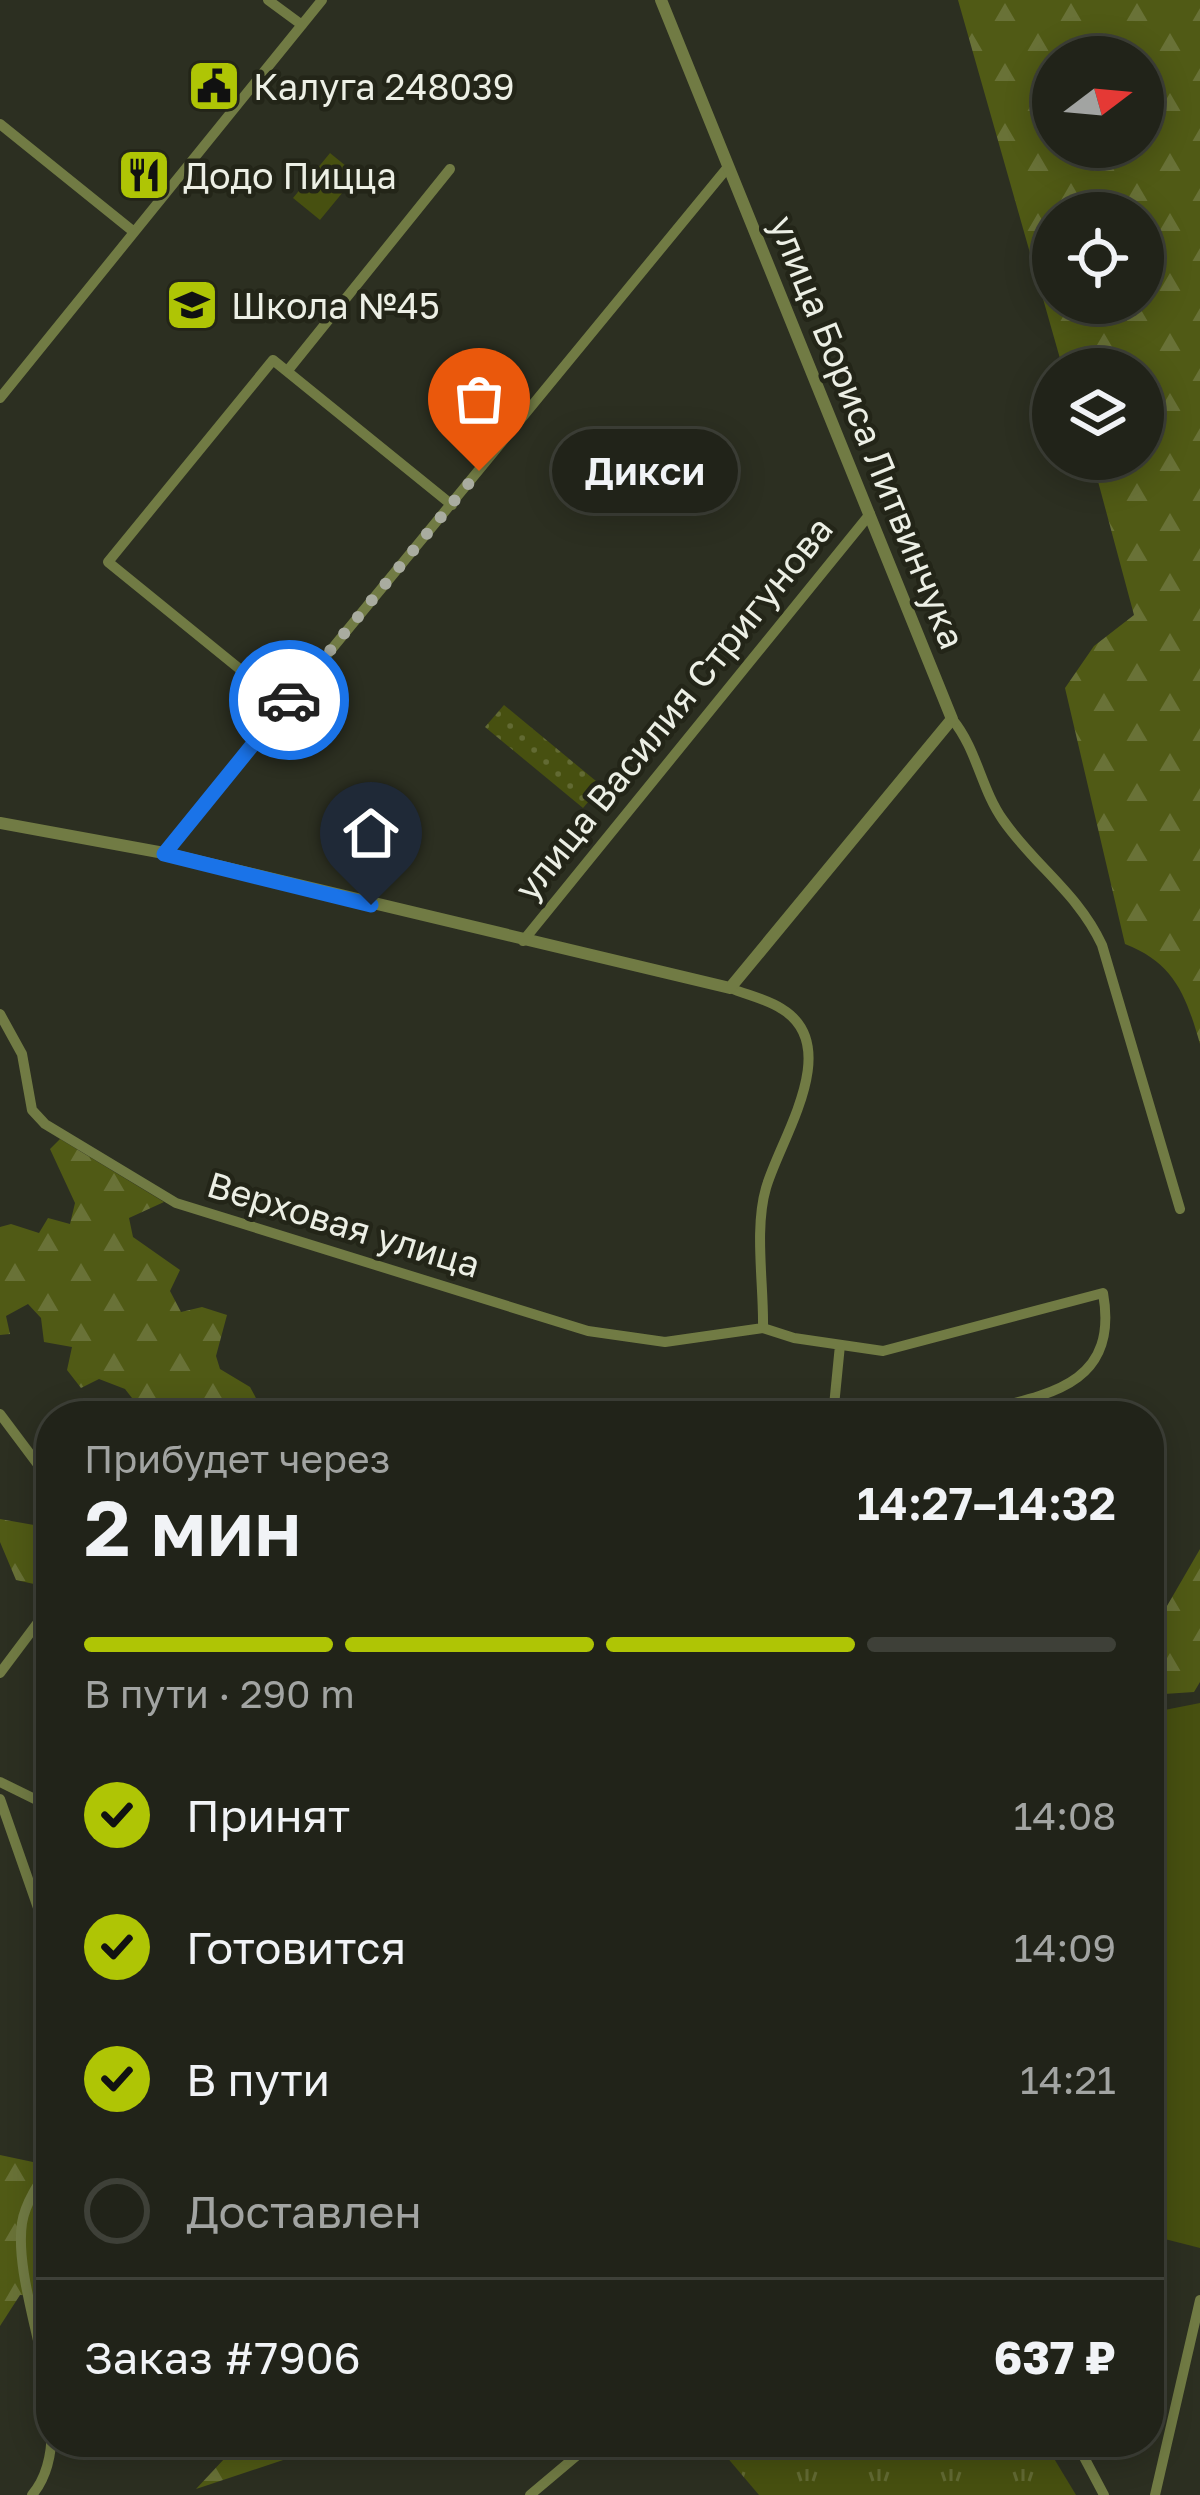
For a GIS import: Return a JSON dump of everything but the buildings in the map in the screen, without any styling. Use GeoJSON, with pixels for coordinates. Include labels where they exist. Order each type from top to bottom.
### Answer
{"type":"FeatureCollection","features":[{"type":"Feature","properties":{"kind":"street"},"geometry":{"type":"LineString","coordinates":[[268,0],[302,25]]}},
{"type":"Feature","properties":{"kind":"street"},"geometry":{"type":"LineString","coordinates":[[0,398],[322,0]]}},
{"type":"Feature","properties":{"kind":"street","name":"улица Бориса Литвинчука"},"geometry":{"type":"LineString","coordinates":[[661,0],[952,718]]}},
{"type":"Feature","properties":{"kind":"street"},"geometry":{"type":"LineString","coordinates":[[0,124],[134,232]]}},
{"type":"Feature","properties":{"kind":"street"},"geometry":{"type":"LineString","coordinates":[[164,854],[728,167]]}},
{"type":"Feature","properties":{"kind":"street"},"geometry":{"type":"LineString","coordinates":[[289,369],[450,169]]}},
{"type":"Feature","properties":{"kind":"street"},"geometry":{"type":"LineString","coordinates":[[284,705],[107,562],[273,360],[452,506]]}},
{"type":"Feature","properties":{"kind":"street","name":"улица Василия Стригунова"},"geometry":{"type":"LineString","coordinates":[[523,941],[870,514]]}},
{"type":"Feature","properties":{"kind":"street"},"geometry":{"type":"LineString","coordinates":[[730,988],[952,718],[966,736],[999,815],[1085,909],[1102,945],[1180,1209]]}},
{"type":"Feature","properties":{"kind":"street"},"geometry":{"type":"LineString","coordinates":[[0,823],[164,854],[730,988],[780,1007],[799,1022],[808,1043],[809,1070],[764,1192],[763,1328],[883,1351],[922,1345],[1102,1293],[1107,1331],[1098,1360],[1068,1387],[1016,1401]]}},
{"type":"Feature","properties":{"kind":"street","name":"Верховая улица"},"geometry":{"type":"LineString","coordinates":[[0,1014],[22,1054],[32,1110],[44,1124],[176,1203],[588,1331],[665,1342],[763,1328]]}},
{"type":"Feature","properties":{"kind":"street"},"geometry":{"type":"LineString","coordinates":[[835,1401],[840,1345]]}},
{"type":"Feature","properties":{"kind":"street"},"geometry":{"type":"LineString","coordinates":[[0,1414],[36,1462]]}},
{"type":"Feature","properties":{"kind":"street"},"geometry":{"type":"LineString","coordinates":[[0,1673],[36,1625]]}},
{"type":"Feature","properties":{"kind":"street"},"geometry":{"type":"LineString","coordinates":[[0,1782],[36,1800]]}},
{"type":"Feature","properties":{"kind":"street"},"geometry":{"type":"LineString","coordinates":[[0,1799],[36,1902]]}},
{"type":"Feature","properties":{"kind":"street"},"geometry":{"type":"LineString","coordinates":[[36,2194],[22,2222],[25,2277],[36,2334]]}},
{"type":"Feature","properties":{"kind":"street"},"geometry":{"type":"LineString","coordinates":[[1164,2456],[1200,2300]]}},
{"type":"Feature","properties":{"kind":"street"},"geometry":{"type":"LineString","coordinates":[[32,2495],[45,2457]]}},
{"type":"Feature","properties":{"kind":"street"},"geometry":{"type":"LineString","coordinates":[[530,2495],[575,2457]]}},
{"type":"Feature","properties":{"kind":"street"},"geometry":{"type":"LineString","coordinates":[[1084,2457],[1104,2495]]}},
{"type":"Feature","properties":{"kind":"street"},"geometry":{"type":"LineString","coordinates":[[1155,2495],[1164,2457]]}},
{"type":"Feature","properties":{"kind":"green space"},"geometry":{"type":"Polygon","coordinates":[[[958,0],[1200,0],[1200,1044],[1189,1010],[1167,971],[1125,944],[1065,688],[1094,646],[1134,615],[1098,480],[1164,480],[1164,348],[1057,348],[1050,324],[1164,324],[1164,192],[1032,192],[1032,260],[958,0]]]}},
{"type":"Feature","properties":{"kind":"green space"},"geometry":{"type":"Polygon","coordinates":[[[330,153],[357,175],[320,220],[293,198],[330,153]]]}},
{"type":"Feature","properties":{"kind":"green space"},"geometry":{"type":"Polygon","coordinates":[[[504,705],[602,786],[583,808],[485,727],[504,705]]]}},
{"type":"Feature","properties":{"kind":"green space"},"geometry":{"type":"Polygon","coordinates":[[[60,1139],[164,1202],[129,1218],[133,1237],[180,1270],[170,1291],[181,1312],[202,1307],[227,1315],[216,1356],[220,1369],[250,1387],[258,1401],[134,1401],[125,1389],[99,1379],[81,1388],[67,1370],[72,1347],[44,1342],[41,1318],[28,1304],[6,1316],[10,1334],[0,1335],[0,1227],[11,1224],[39,1233],[48,1218],[70,1224],[75,1203],[50,1149],[60,1139]]]}},
{"type":"Feature","properties":{"kind":"green space"},"geometry":{"type":"Polygon","coordinates":[[[0,1519],[36,1525],[34,1584],[16,1580],[0,1542],[0,1519]]]}},
{"type":"Feature","properties":{"kind":"green space"},"geometry":{"type":"Polygon","coordinates":[[[1200,1549],[1200,1682],[1194,1692],[1164,1694],[1164,1611],[1200,1549]]]}},
{"type":"Feature","properties":{"kind":"green space"},"geometry":{"type":"Polygon","coordinates":[[[1200,1703],[1200,2248],[1164,2239],[1164,1710],[1200,1703]]]}},
{"type":"Feature","properties":{"kind":"green space"},"geometry":{"type":"Polygon","coordinates":[[[0,2155],[36,2164],[36,2296],[20,2295],[0,2326],[0,2155]]]}},
{"type":"Feature","properties":{"kind":"green space"},"geometry":{"type":"Polygon","coordinates":[[[226,2457],[292,2457],[196,2489],[226,2457]]]}},
{"type":"Feature","properties":{"kind":"green space"},"geometry":{"type":"Polygon","coordinates":[[[727,2457],[1053,2457],[1076,2495],[759,2495],[727,2457]]]}},
{"type":"Feature","properties":{"kind":"way so far"},"geometry":{"type":"LineString","coordinates":[[289,700],[479,471]]}},
{"type":"Feature","properties":{"kind":"place","name":"Калуга 248039"},"geometry":{"type":"Point","coordinates":[214,86]}},
{"type":"Feature","properties":{"kind":"place","name":"Додо Пицца"},"geometry":{"type":"Point","coordinates":[144,175]}},
{"type":"Feature","properties":{"kind":"place","name":"Школа №45"},"geometry":{"type":"Point","coordinates":[192,305]}},
{"type":"Feature","properties":{"kind":"place","name":"Дикси"},"geometry":{"type":"Point","coordinates":[479,471]}},
{"type":"Feature","properties":{"kind":"route"},"geometry":{"type":"LineString","coordinates":[[289,700],[164,854],[371,905]]}}]}
